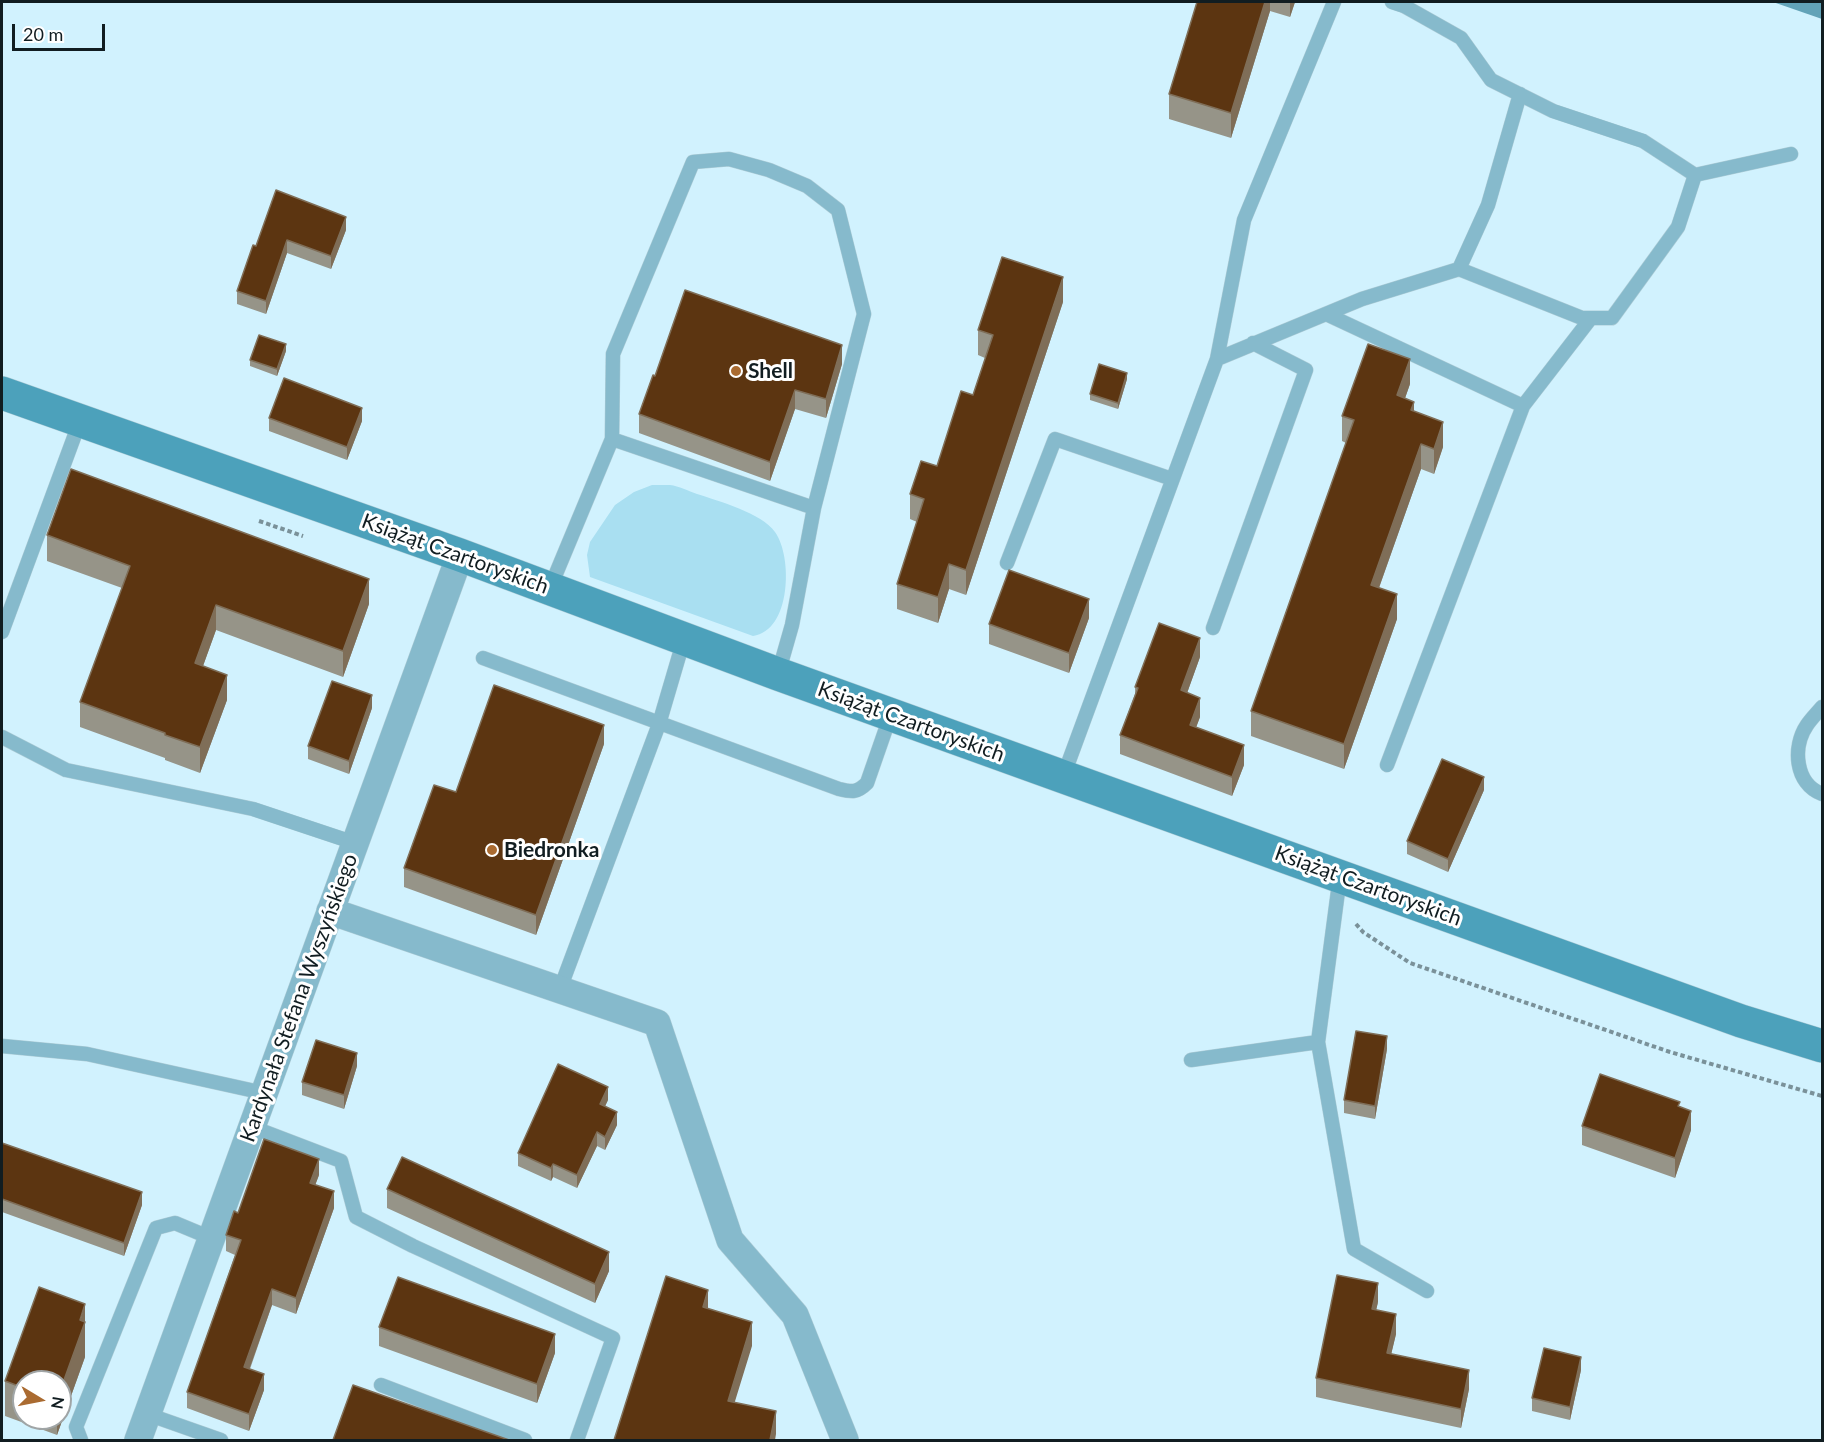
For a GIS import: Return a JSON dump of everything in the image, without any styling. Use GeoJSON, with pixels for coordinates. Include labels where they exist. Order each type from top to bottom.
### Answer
{"type":"FeatureCollection","features":[{"type":"Feature","properties":{"kind":"main road","name":"Książąt Czartoryskich"},"geometry":{"type":"LineString","coordinates":[[2,393],[460,555],[778,674],[1063,777],[1338,887],[1822,1046]]}},
{"type":"Feature","properties":{"kind":"street","name":"Kardynała Stefana Wyszyńskiego"},"geometry":{"type":"LineString","coordinates":[[138,1440],[460,555]]}},
{"type":"Feature","properties":{"kind":"street"},"geometry":{"type":"LineString","coordinates":[[330,911],[657,1023],[730,1240],[795,1315],[845,1440]]}},
{"type":"Feature","properties":{"kind":"lane"},"geometry":{"type":"LineString","coordinates":[[1063,777],[1216,358],[1244,220],[1334,2]]}},
{"type":"Feature","properties":{"kind":"lane"},"geometry":{"type":"LineString","coordinates":[[1392,2],[1404,6],[1461,38],[1491,80],[1553,111],[1643,141],[1695,175],[1791,154]]}},
{"type":"Feature","properties":{"kind":"lane"},"geometry":{"type":"LineString","coordinates":[[1459,269],[1488,205],[1520,94]]}},
{"type":"Feature","properties":{"kind":"lane"},"geometry":{"type":"LineString","coordinates":[[550,589],[612,439],[613,354],[693,162],[729,159],[769,170],[807,186],[838,210],[864,314],[814,508],[792,626],[778,674]]}},
{"type":"Feature","properties":{"kind":"lane"},"geometry":{"type":"LineString","coordinates":[[1216,358],[1362,299],[1459,269],[1582,318],[1612,318],[1678,227],[1695,175]]}},
{"type":"Feature","properties":{"kind":"lane"},"geometry":{"type":"LineString","coordinates":[[1326,314],[1523,405]]}},
{"type":"Feature","properties":{"kind":"lane"},"geometry":{"type":"LineString","coordinates":[[1387,765],[1523,405],[1592,318]]}},
{"type":"Feature","properties":{"kind":"lane"},"geometry":{"type":"LineString","coordinates":[[1213,628],[1306,370],[1253,344]]}},
{"type":"Feature","properties":{"kind":"lane"},"geometry":{"type":"LineString","coordinates":[[2,632],[80,421]]}},
{"type":"Feature","properties":{"kind":"lane"},"geometry":{"type":"LineString","coordinates":[[612,439],[814,508]]}},
{"type":"Feature","properties":{"kind":"lane"},"geometry":{"type":"LineString","coordinates":[[1007,562],[1055,439],[1172,479]]}},
{"type":"Feature","properties":{"kind":"lane"},"geometry":{"type":"LineString","coordinates":[[560,989],[659,724],[684,639]]}},
{"type":"Feature","properties":{"kind":"lane"},"geometry":{"type":"LineString","coordinates":[[483,658],[850,792],[860,790],[867,783],[891,714]]}},
{"type":"Feature","properties":{"kind":"lane"},"geometry":{"type":"LineString","coordinates":[[1822,707],[1806,726],[1797,754],[1799,768],[1806,782],[1822,794]]}},
{"type":"Feature","properties":{"kind":"lane"},"geometry":{"type":"LineString","coordinates":[[2,737],[66,770],[253,809],[355,843]]}},
{"type":"Feature","properties":{"kind":"lane"},"geometry":{"type":"LineString","coordinates":[[1338,887],[1318,1042],[1354,1249],[1427,1292]]}},
{"type":"Feature","properties":{"kind":"lane"},"geometry":{"type":"LineString","coordinates":[[1191,1060],[1318,1042]]}},
{"type":"Feature","properties":{"kind":"lane"},"geometry":{"type":"LineString","coordinates":[[2,1046],[87,1054],[264,1094]]}},
{"type":"Feature","properties":{"kind":"lane"},"geometry":{"type":"LineString","coordinates":[[252,1127],[340,1161],[356,1217],[413,1246],[614,1338],[577,1440]]}},
{"type":"Feature","properties":{"kind":"lane"},"geometry":{"type":"LineString","coordinates":[[81,1440],[76,1427],[156,1228],[175,1223],[211,1238]]}},
{"type":"Feature","properties":{"kind":"lane"},"geometry":{"type":"LineString","coordinates":[[381,1385],[525,1440]]}},
{"type":"Feature","properties":{"kind":"lane"},"geometry":{"type":"LineString","coordinates":[[147,1414],[212,1439]]}},
{"type":"Feature","properties":{"kind":"path"},"geometry":{"type":"LineString","coordinates":[[1338,887],[1363,932],[1410,963],[1670,1052],[1822,1096]]}},
{"type":"Feature","properties":{"kind":"shaded area"},"geometry":{"type":"Polygon","coordinates":[[[1773,2],[1822,2],[1822,19],[1773,2]]]}},
{"type":"Feature","properties":{"kind":"shaded area"},"geometry":{"type":"Polygon","coordinates":[[[652,485],[670,485],[727,504],[750,513],[769,525],[775,532],[781,543],[784,558],[785,592],[775,621],[766,631],[753,636],[590,577],[587,555],[590,542],[615,505],[634,492],[652,485]]]}},
{"type":"Feature","properties":{"kind":"building"},"geometry":{"type":"Polygon","coordinates":[[[1197,2],[1265,2],[1231,113],[1169,94],[1197,2]]]}},
{"type":"Feature","properties":{"kind":"building"},"geometry":{"type":"Polygon","coordinates":[[[276,190],[346,217],[331,256],[287,240],[266,301],[237,291],[276,190]]]}},
{"type":"Feature","properties":{"kind":"building"},"geometry":{"type":"Polygon","coordinates":[[[1002,257],[1063,277],[966,570],[949,564],[938,597],[897,584],[924,499],[910,494],[921,461],[937,466],[961,391],[973,395],[993,335],[978,330],[1002,257]]]}},
{"type":"Feature","properties":{"kind":"building"},"geometry":{"type":"Polygon","coordinates":[[[685,290],[842,345],[826,399],[795,390],[770,462],[639,414],[685,290]]]}},
{"type":"Feature","properties":{"kind":"building"},"geometry":{"type":"Polygon","coordinates":[[[259,335],[286,344],[277,369],[250,360],[259,335]]]}},
{"type":"Feature","properties":{"kind":"building"},"geometry":{"type":"Polygon","coordinates":[[[1368,344],[1410,359],[1397,395],[1414,402],[1411,410],[1443,422],[1434,449],[1421,444],[1371,585],[1397,594],[1344,744],[1251,711],[1354,420],[1342,416],[1368,344]]]}},
{"type":"Feature","properties":{"kind":"building"},"geometry":{"type":"Polygon","coordinates":[[[1099,364],[1127,373],[1118,403],[1090,394],[1099,364]]]}},
{"type":"Feature","properties":{"kind":"building"},"geometry":{"type":"Polygon","coordinates":[[[284,378],[362,408],[347,447],[269,418],[284,378]]]}},
{"type":"Feature","properties":{"kind":"building"},"geometry":{"type":"Polygon","coordinates":[[[71,469],[369,579],[343,651],[216,605],[195,663],[227,675],[200,747],[80,702],[130,566],[47,535],[71,469]]]}},
{"type":"Feature","properties":{"kind":"building"},"geometry":{"type":"Polygon","coordinates":[[[1009,570],[1089,599],[1069,653],[989,624],[1009,570]]]}},
{"type":"Feature","properties":{"kind":"building"},"geometry":{"type":"Polygon","coordinates":[[[1159,623],[1200,638],[1181,690],[1200,698],[1190,725],[1244,745],[1232,777],[1120,735],[1159,623]]]}},
{"type":"Feature","properties":{"kind":"building"},"geometry":{"type":"Polygon","coordinates":[[[332,681],[372,695],[349,761],[308,746],[332,681]]]}},
{"type":"Feature","properties":{"kind":"building","name":"Biedronka"},"geometry":{"type":"Polygon","coordinates":[[[494,685],[604,725],[536,915],[404,868],[434,785],[456,792],[494,685]]]}},
{"type":"Feature","properties":{"kind":"building"},"geometry":{"type":"Polygon","coordinates":[[[1442,759],[1484,777],[1448,859],[1407,841],[1442,759]]]}},
{"type":"Feature","properties":{"kind":"building"},"geometry":{"type":"Polygon","coordinates":[[[1356,1031],[1387,1036],[1375,1106],[1344,1100],[1356,1031]]]}},
{"type":"Feature","properties":{"kind":"building"},"geometry":{"type":"Polygon","coordinates":[[[316,1040],[357,1053],[344,1095],[302,1082],[316,1040]]]}},
{"type":"Feature","properties":{"kind":"building"},"geometry":{"type":"Polygon","coordinates":[[[558,1064],[608,1087],[600,1104],[617,1112],[605,1137],[597,1132],[577,1175],[553,1164],[551,1168],[518,1153],[558,1064]]]}},
{"type":"Feature","properties":{"kind":"building"},"geometry":{"type":"Polygon","coordinates":[[[1600,1074],[1680,1102],[1678,1106],[1691,1111],[1675,1158],[1582,1126],[1600,1074]]]}},
{"type":"Feature","properties":{"kind":"building"},"geometry":{"type":"Polygon","coordinates":[[[264,1139],[319,1159],[310,1183],[334,1191],[296,1298],[272,1289],[244,1367],[264,1374],[249,1414],[187,1392],[241,1240],[226,1235],[234,1211],[238,1213],[264,1139]]]}},
{"type":"Feature","properties":{"kind":"building"},"geometry":{"type":"Polygon","coordinates":[[[2,1143],[142,1192],[124,1243],[2,1199],[2,1143]]]}},
{"type":"Feature","properties":{"kind":"building"},"geometry":{"type":"Polygon","coordinates":[[[402,1157],[609,1252],[595,1284],[387,1189],[402,1157]]]}},
{"type":"Feature","properties":{"kind":"building"},"geometry":{"type":"Polygon","coordinates":[[[1337,1275],[1378,1283],[1372,1309],[1396,1314],[1387,1353],[1469,1370],[1461,1409],[1316,1378],[1337,1275]]]}},
{"type":"Feature","properties":{"kind":"building"},"geometry":{"type":"Polygon","coordinates":[[[666,1276],[708,1290],[703,1307],[752,1322],[728,1401],[776,1411],[770,1440],[614,1440],[666,1276]]]}},
{"type":"Feature","properties":{"kind":"building"},"geometry":{"type":"Polygon","coordinates":[[[398,1277],[555,1334],[537,1384],[379,1327],[398,1277]]]}},
{"type":"Feature","properties":{"kind":"building"},"geometry":{"type":"Polygon","coordinates":[[[39,1287],[85,1304],[80,1320],[85,1322],[68,1370],[12,1370],[12,1384],[5,1381],[39,1287]]]}},
{"type":"Feature","properties":{"kind":"building"},"geometry":{"type":"Polygon","coordinates":[[[1544,1348],[1581,1357],[1570,1407],[1532,1398],[1544,1348]]]}},
{"type":"Feature","properties":{"kind":"building"},"geometry":{"type":"Polygon","coordinates":[[[353,1385],[509,1440],[333,1440],[353,1385]]]}},
{"type":"Feature","properties":{"kind":"place","name":"Shell"},"geometry":{"type":"Point","coordinates":[736,371]}},
{"type":"Feature","properties":{"kind":"place","name":"Biedronka"},"geometry":{"type":"Point","coordinates":[492,850]}}]}
